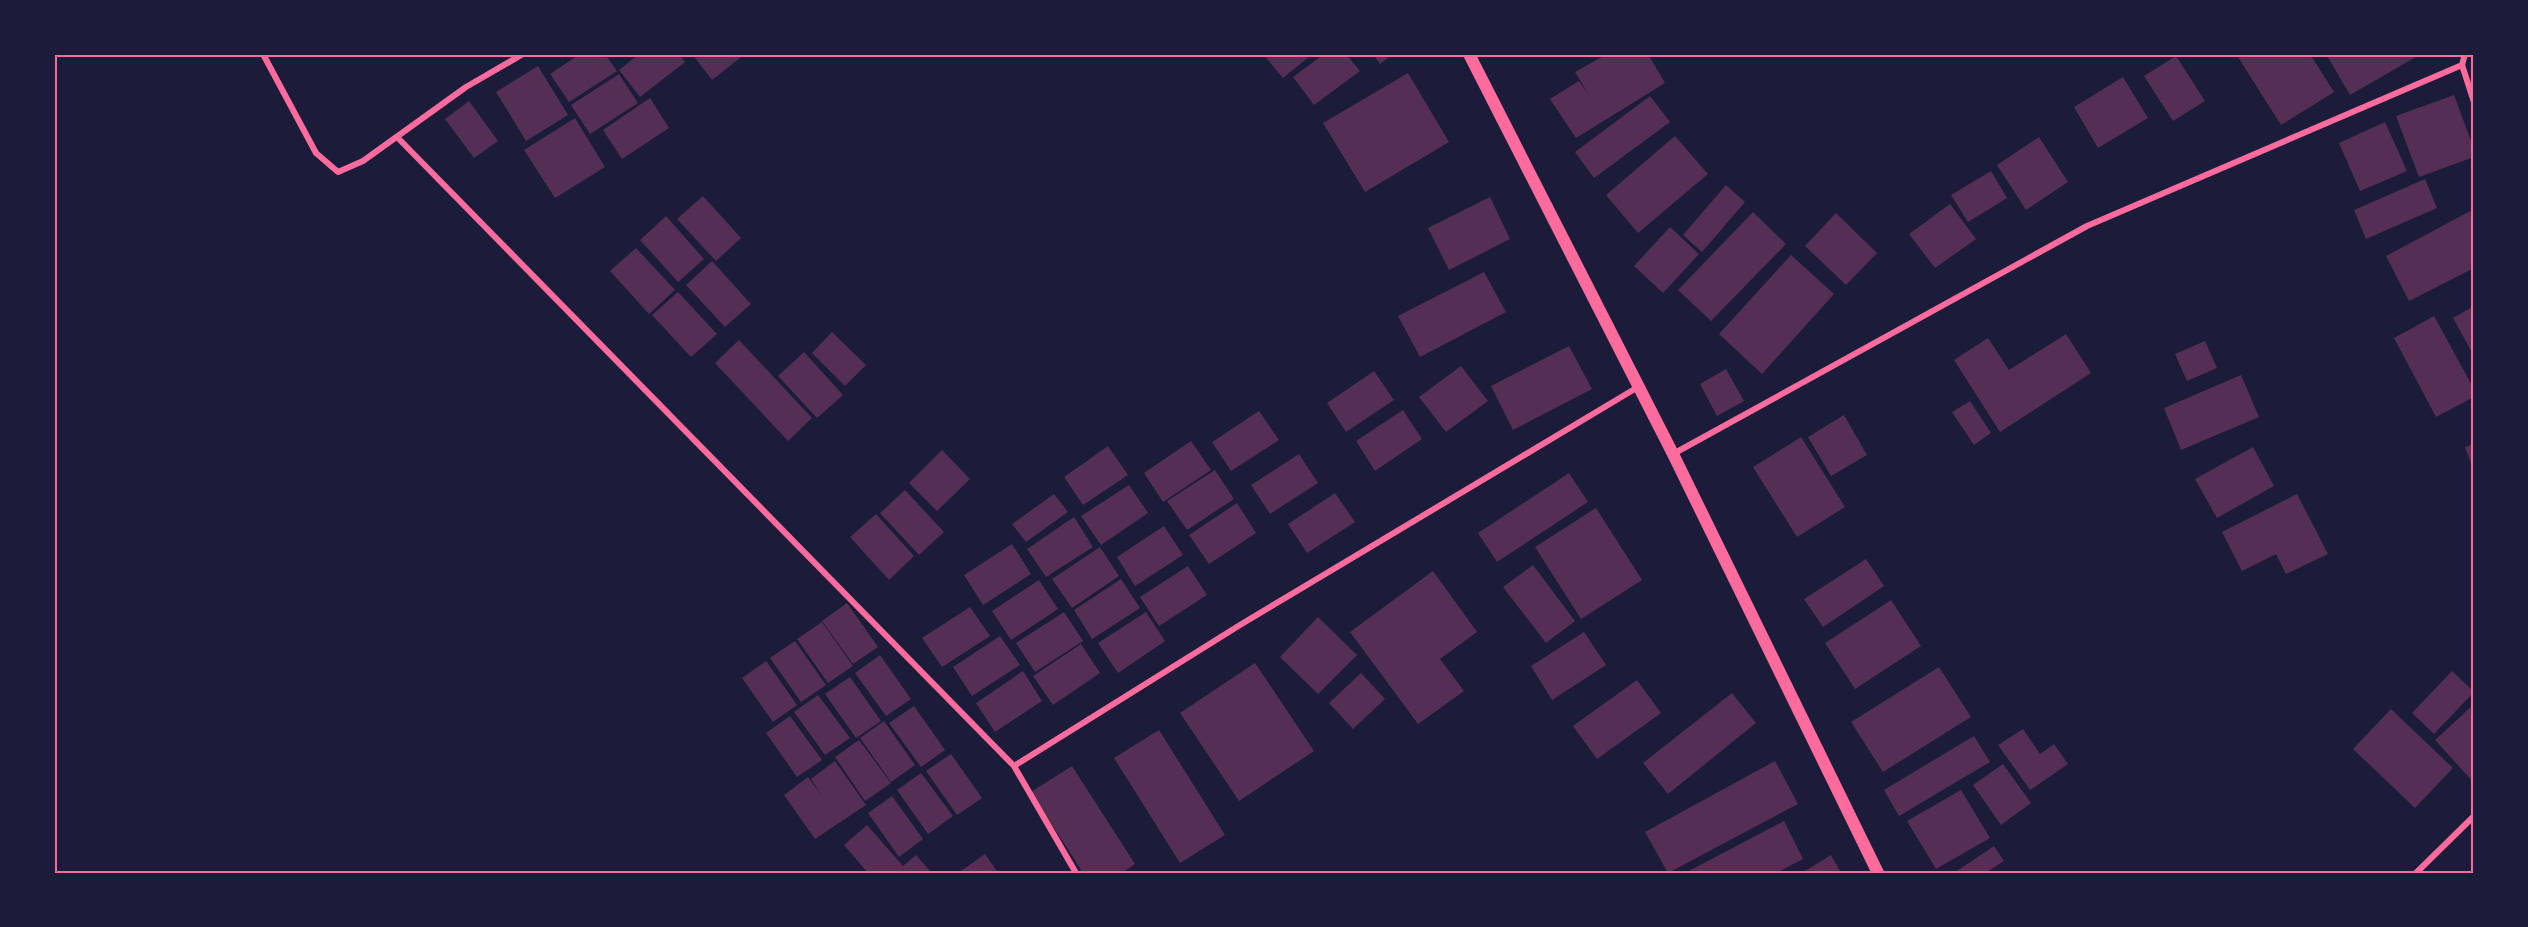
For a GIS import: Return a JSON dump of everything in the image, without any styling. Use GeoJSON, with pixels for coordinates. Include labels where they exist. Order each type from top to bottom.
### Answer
{"type":"FeatureCollection","features":[{"type":"Feature","properties":{"kind":"main road"},"geometry":{"type":"LineString","coordinates":[[1469,54],[1673,454],[1878,873]]}},
{"type":"Feature","properties":{"kind":"street"},"geometry":{"type":"LineString","coordinates":[[263,54],[316,153],[339,172],[363,160],[466,87],[523,54]]}},
{"type":"Feature","properties":{"kind":"street"},"geometry":{"type":"LineString","coordinates":[[2465,54],[2462,65],[2468,90],[2474,102]]}},
{"type":"Feature","properties":{"kind":"street"},"geometry":{"type":"LineString","coordinates":[[1673,454],[2087,226],[2462,65]]}},
{"type":"Feature","properties":{"kind":"street"},"geometry":{"type":"LineString","coordinates":[[397,137],[1014,766],[1076,873]]}},
{"type":"Feature","properties":{"kind":"street"},"geometry":{"type":"LineString","coordinates":[[1014,766],[1240,625],[1638,387]]}},
{"type":"Feature","properties":{"kind":"street"},"geometry":{"type":"LineString","coordinates":[[2416,873],[2474,816]]}},
{"type":"Feature","properties":{"kind":"building"},"geometry":{"type":"Polygon","coordinates":[[[580,54],[605,54],[617,71],[569,102],[550,74],[580,54]]]}},
{"type":"Feature","properties":{"kind":"building"},"geometry":{"type":"Polygon","coordinates":[[[639,54],[679,54],[685,62],[640,97],[619,70],[639,54]]]}},
{"type":"Feature","properties":{"kind":"building"},"geometry":{"type":"Polygon","coordinates":[[[692,54],[745,54],[712,80],[692,54]]]}},
{"type":"Feature","properties":{"kind":"building"},"geometry":{"type":"Polygon","coordinates":[[[1263,54],[1308,54],[1310,56],[1283,78],[1263,54]]]}},
{"type":"Feature","properties":{"kind":"building"},"geometry":{"type":"Polygon","coordinates":[[[1324,54],[1346,54],[1360,71],[1314,105],[1293,77],[1324,54]]]}},
{"type":"Feature","properties":{"kind":"building"},"geometry":{"type":"Polygon","coordinates":[[[1373,54],[1393,54],[1380,64],[1373,54]]]}},
{"type":"Feature","properties":{"kind":"building"},"geometry":{"type":"Polygon","coordinates":[[[1607,54],[1648,54],[1665,83],[1576,138],[1550,99],[1579,81],[1589,95],[1575,72],[1607,54]]]}},
{"type":"Feature","properties":{"kind":"building"},"geometry":{"type":"Polygon","coordinates":[[[2236,54],[2310,54],[2334,92],[2281,125],[2236,54]]]}},
{"type":"Feature","properties":{"kind":"building"},"geometry":{"type":"Polygon","coordinates":[[[2326,54],[2421,54],[2350,95],[2326,54]]]}},
{"type":"Feature","properties":{"kind":"building"},"geometry":{"type":"Polygon","coordinates":[[[2176,56],[2205,101],[2173,121],[2144,76],[2176,56]]]}},
{"type":"Feature","properties":{"kind":"building"},"geometry":{"type":"Polygon","coordinates":[[[538,66],[568,115],[526,141],[496,92],[538,66]]]}},
{"type":"Feature","properties":{"kind":"building"},"geometry":{"type":"Polygon","coordinates":[[[1408,73],[1449,142],[1365,192],[1323,123],[1408,73]]]}},
{"type":"Feature","properties":{"kind":"building"},"geometry":{"type":"Polygon","coordinates":[[[619,74],[638,103],[590,134],[571,105],[619,74]]]}},
{"type":"Feature","properties":{"kind":"building"},"geometry":{"type":"Polygon","coordinates":[[[2123,77],[2148,118],[2098,148],[2074,107],[2123,77]]]}},
{"type":"Feature","properties":{"kind":"building"},"geometry":{"type":"Polygon","coordinates":[[[2454,95],[2474,149],[2474,157],[2419,177],[2396,116],[2454,95]]]}},
{"type":"Feature","properties":{"kind":"building"},"geometry":{"type":"Polygon","coordinates":[[[1650,96],[1670,122],[1594,178],[1575,152],[1650,96]]]}},
{"type":"Feature","properties":{"kind":"building"},"geometry":{"type":"Polygon","coordinates":[[[650,98],[669,128],[622,159],[603,130],[650,98]]]}},
{"type":"Feature","properties":{"kind":"building"},"geometry":{"type":"Polygon","coordinates":[[[469,101],[498,141],[474,158],[445,119],[469,101]]]}},
{"type":"Feature","properties":{"kind":"building"},"geometry":{"type":"Polygon","coordinates":[[[575,118],[605,167],[555,198],[524,150],[575,118]]]}},
{"type":"Feature","properties":{"kind":"building"},"geometry":{"type":"Polygon","coordinates":[[[2385,122],[2407,171],[2360,191],[2339,143],[2385,122]]]}},
{"type":"Feature","properties":{"kind":"building"},"geometry":{"type":"Polygon","coordinates":[[[1675,136],[1708,174],[1638,233],[1606,195],[1675,136]]]}},
{"type":"Feature","properties":{"kind":"building"},"geometry":{"type":"Polygon","coordinates":[[[2039,137],[2068,182],[2026,210],[1997,165],[2039,137]]]}},
{"type":"Feature","properties":{"kind":"building"},"geometry":{"type":"Polygon","coordinates":[[[1991,171],[2007,198],[1968,222],[1951,195],[1991,171]]]}},
{"type":"Feature","properties":{"kind":"building"},"geometry":{"type":"Polygon","coordinates":[[[2425,179],[2437,208],[2366,239],[2354,210],[2425,179]]]}},
{"type":"Feature","properties":{"kind":"building"},"geometry":{"type":"Polygon","coordinates":[[[1726,185],[1745,202],[1702,252],[1683,235],[1726,185]]]}},
{"type":"Feature","properties":{"kind":"building"},"geometry":{"type":"Polygon","coordinates":[[[703,196],[741,238],[716,261],[677,219],[703,196]]]}},
{"type":"Feature","properties":{"kind":"building"},"geometry":{"type":"Polygon","coordinates":[[[1490,197],[1510,239],[1449,270],[1428,228],[1490,197]]]}},
{"type":"Feature","properties":{"kind":"building"},"geometry":{"type":"Polygon","coordinates":[[[1950,204],[1976,239],[1935,268],[1909,234],[1950,204]]]}},
{"type":"Feature","properties":{"kind":"building"},"geometry":{"type":"Polygon","coordinates":[[[2474,209],[2474,268],[2409,301],[2386,256],[2474,209]]]}},
{"type":"Feature","properties":{"kind":"building"},"geometry":{"type":"Polygon","coordinates":[[[1753,212],[1786,244],[1711,321],[1678,290],[1753,212]]]}},
{"type":"Feature","properties":{"kind":"building"},"geometry":{"type":"Polygon","coordinates":[[[1836,213],[1877,253],[1846,285],[1805,246],[1836,213]]]}},
{"type":"Feature","properties":{"kind":"building"},"geometry":{"type":"Polygon","coordinates":[[[666,216],[704,259],[678,282],[640,240],[666,216]]]}},
{"type":"Feature","properties":{"kind":"building"},"geometry":{"type":"Polygon","coordinates":[[[1670,227],[1699,254],[1663,293],[1634,266],[1670,227]]]}},
{"type":"Feature","properties":{"kind":"building"},"geometry":{"type":"Polygon","coordinates":[[[636,248],[675,290],[649,314],[610,271],[636,248]]]}},
{"type":"Feature","properties":{"kind":"building"},"geometry":{"type":"Polygon","coordinates":[[[1791,255],[1834,294],[1762,374],[1719,334],[1791,255]]]}},
{"type":"Feature","properties":{"kind":"building"},"geometry":{"type":"Polygon","coordinates":[[[712,261],[751,304],[725,327],[686,285],[712,261]]]}},
{"type":"Feature","properties":{"kind":"building"},"geometry":{"type":"Polygon","coordinates":[[[1484,272],[1506,312],[1420,357],[1398,316],[1484,272]]]}},
{"type":"Feature","properties":{"kind":"building"},"geometry":{"type":"Polygon","coordinates":[[[678,292],[717,334],[691,357],[652,315],[678,292]]]}},
{"type":"Feature","properties":{"kind":"building"},"geometry":{"type":"Polygon","coordinates":[[[2474,306],[2474,356],[2453,318],[2474,306]]]}},
{"type":"Feature","properties":{"kind":"building"},"geometry":{"type":"Polygon","coordinates":[[[2434,316],[2474,389],[2474,397],[2436,417],[2394,338],[2434,316]]]}},
{"type":"Feature","properties":{"kind":"building"},"geometry":{"type":"Polygon","coordinates":[[[832,332],[866,365],[845,386],[812,353],[832,332]]]}},
{"type":"Feature","properties":{"kind":"building"},"geometry":{"type":"Polygon","coordinates":[[[2066,334],[2091,373],[2000,432],[1954,360],[1988,338],[2009,370],[2066,334]]]}},
{"type":"Feature","properties":{"kind":"building"},"geometry":{"type":"Polygon","coordinates":[[[739,340],[812,418],[788,441],[715,363],[739,340]]]}},
{"type":"Feature","properties":{"kind":"building"},"geometry":{"type":"Polygon","coordinates":[[[2205,341],[2217,368],[2187,381],[2175,354],[2205,341]]]}},
{"type":"Feature","properties":{"kind":"building"},"geometry":{"type":"Polygon","coordinates":[[[1569,346],[1592,389],[1513,430],[1491,386],[1569,346]]]}},
{"type":"Feature","properties":{"kind":"building"},"geometry":{"type":"Polygon","coordinates":[[[804,352],[843,395],[817,418],[778,376],[804,352]]]}},
{"type":"Feature","properties":{"kind":"building"},"geometry":{"type":"Polygon","coordinates":[[[1461,366],[1488,401],[1446,432],[1419,397],[1461,366]]]}},
{"type":"Feature","properties":{"kind":"building"},"geometry":{"type":"Polygon","coordinates":[[[1726,369],[1744,401],[1717,416],[1700,384],[1726,369]]]}},
{"type":"Feature","properties":{"kind":"building"},"geometry":{"type":"Polygon","coordinates":[[[1374,371],[1394,400],[1346,432],[1327,403],[1374,371]]]}},
{"type":"Feature","properties":{"kind":"building"},"geometry":{"type":"Polygon","coordinates":[[[2241,375],[2259,417],[2181,450],[2164,408],[2241,375]]]}},
{"type":"Feature","properties":{"kind":"building"},"geometry":{"type":"Polygon","coordinates":[[[1970,401],[1991,433],[1974,445],[1952,412],[1970,401]]]}},
{"type":"Feature","properties":{"kind":"building"},"geometry":{"type":"Polygon","coordinates":[[[1403,410],[1422,439],[1375,471],[1356,441],[1403,410]]]}},
{"type":"Feature","properties":{"kind":"building"},"geometry":{"type":"Polygon","coordinates":[[[1259,411],[1279,440],[1231,471],[1212,442],[1259,411]]]}},
{"type":"Feature","properties":{"kind":"building"},"geometry":{"type":"Polygon","coordinates":[[[1844,415],[1867,455],[1831,476],[1808,437],[1844,415]]]}},
{"type":"Feature","properties":{"kind":"building"},"geometry":{"type":"Polygon","coordinates":[[[1801,437],[1845,507],[1797,537],[1753,467],[1801,437]]]}},
{"type":"Feature","properties":{"kind":"building"},"geometry":{"type":"Polygon","coordinates":[[[1191,441],[1211,470],[1163,502],[1144,473],[1191,441]]]}},
{"type":"Feature","properties":{"kind":"building"},"geometry":{"type":"Polygon","coordinates":[[[2474,444],[2474,471],[2465,447],[2474,444]]]}},
{"type":"Feature","properties":{"kind":"building"},"geometry":{"type":"Polygon","coordinates":[[[1108,446],[1128,475],[1083,505],[1064,477],[1108,446]]]}},
{"type":"Feature","properties":{"kind":"building"},"geometry":{"type":"Polygon","coordinates":[[[2253,447],[2274,486],[2217,518],[2195,479],[2253,447]]]}},
{"type":"Feature","properties":{"kind":"building"},"geometry":{"type":"Polygon","coordinates":[[[942,450],[970,479],[937,511],[909,483],[942,450]]]}},
{"type":"Feature","properties":{"kind":"building"},"geometry":{"type":"Polygon","coordinates":[[[1299,454],[1318,483],[1270,514],[1251,485],[1299,454]]]}},
{"type":"Feature","properties":{"kind":"building"},"geometry":{"type":"Polygon","coordinates":[[[1215,470],[1234,499],[1187,530],[1167,501],[1215,470]]]}},
{"type":"Feature","properties":{"kind":"building"},"geometry":{"type":"Polygon","coordinates":[[[1569,473],[1588,502],[1497,562],[1478,533],[1569,473]]]}},
{"type":"Feature","properties":{"kind":"building"},"geometry":{"type":"Polygon","coordinates":[[[1129,485],[1148,513],[1101,545],[1081,516],[1129,485]]]}},
{"type":"Feature","properties":{"kind":"building"},"geometry":{"type":"Polygon","coordinates":[[[905,490],[944,532],[919,555],[880,513],[905,490]]]}},
{"type":"Feature","properties":{"kind":"building"},"geometry":{"type":"Polygon","coordinates":[[[1335,493],[1355,522],[1307,553],[1288,524],[1335,493]]]}},
{"type":"Feature","properties":{"kind":"building"},"geometry":{"type":"Polygon","coordinates":[[[1054,494],[1068,512],[1026,542],[1012,524],[1054,494]]]}},
{"type":"Feature","properties":{"kind":"building"},"geometry":{"type":"Polygon","coordinates":[[[2297,494],[2328,554],[2286,574],[2276,554],[2242,571],[2222,532],[2297,494]]]}},
{"type":"Feature","properties":{"kind":"building"},"geometry":{"type":"Polygon","coordinates":[[[1237,503],[1256,533],[1209,564],[1189,535],[1237,503]]]}},
{"type":"Feature","properties":{"kind":"building"},"geometry":{"type":"Polygon","coordinates":[[[1596,508],[1642,580],[1581,619],[1535,547],[1596,508]]]}},
{"type":"Feature","properties":{"kind":"building"},"geometry":{"type":"Polygon","coordinates":[[[876,514],[914,556],[889,580],[850,537],[876,514]]]}},
{"type":"Feature","properties":{"kind":"building"},"geometry":{"type":"Polygon","coordinates":[[[1074,517],[1093,547],[1046,577],[1027,549],[1074,517]]]}},
{"type":"Feature","properties":{"kind":"building"},"geometry":{"type":"Polygon","coordinates":[[[1164,526],[1183,555],[1135,586],[1117,557],[1164,526]]]}},
{"type":"Feature","properties":{"kind":"building"},"geometry":{"type":"Polygon","coordinates":[[[1012,544],[1031,574],[983,605],[964,575],[1012,544]]]}},
{"type":"Feature","properties":{"kind":"building"},"geometry":{"type":"Polygon","coordinates":[[[1100,547],[1119,576],[1072,608],[1052,579],[1100,547]]]}},
{"type":"Feature","properties":{"kind":"building"},"geometry":{"type":"Polygon","coordinates":[[[1866,559],[1884,586],[1823,627],[1804,599],[1866,559]]]}},
{"type":"Feature","properties":{"kind":"building"},"geometry":{"type":"Polygon","coordinates":[[[1533,565],[1575,621],[1546,643],[1503,587],[1533,565]]]}},
{"type":"Feature","properties":{"kind":"building"},"geometry":{"type":"Polygon","coordinates":[[[1188,566],[1207,595],[1159,626],[1140,597],[1188,566]]]}},
{"type":"Feature","properties":{"kind":"building"},"geometry":{"type":"Polygon","coordinates":[[[1433,571],[1477,632],[1440,659],[1464,691],[1418,724],[1350,632],[1433,571]]]}},
{"type":"Feature","properties":{"kind":"building"},"geometry":{"type":"Polygon","coordinates":[[[1121,579],[1140,608],[1092,639],[1074,610],[1121,579]]]}},
{"type":"Feature","properties":{"kind":"building"},"geometry":{"type":"Polygon","coordinates":[[[1039,580],[1058,609],[1011,640],[992,611],[1039,580]]]}},
{"type":"Feature","properties":{"kind":"building"},"geometry":{"type":"Polygon","coordinates":[[[1891,600],[1921,646],[1855,689],[1825,643],[1891,600]]]}},
{"type":"Feature","properties":{"kind":"building"},"geometry":{"type":"Polygon","coordinates":[[[847,603],[878,647],[853,664],[822,621],[847,603]]]}},
{"type":"Feature","properties":{"kind":"building"},"geometry":{"type":"Polygon","coordinates":[[[970,607],[990,636],[942,667],[922,638],[970,607]]]}},
{"type":"Feature","properties":{"kind":"building"},"geometry":{"type":"Polygon","coordinates":[[[1064,612],[1083,641],[1035,672],[1016,643],[1064,612]]]}},
{"type":"Feature","properties":{"kind":"building"},"geometry":{"type":"Polygon","coordinates":[[[1146,612],[1165,641],[1118,673],[1098,643],[1146,612]]]}},
{"type":"Feature","properties":{"kind":"building"},"geometry":{"type":"Polygon","coordinates":[[[1318,617],[1357,655],[1318,694],[1280,657],[1318,617]]]}},
{"type":"Feature","properties":{"kind":"building"},"geometry":{"type":"Polygon","coordinates":[[[822,622],[853,666],[828,683],[797,639],[822,622]]]}},
{"type":"Feature","properties":{"kind":"building"},"geometry":{"type":"Polygon","coordinates":[[[1584,632],[1606,665],[1552,700],[1531,666],[1584,632]]]}},
{"type":"Feature","properties":{"kind":"building"},"geometry":{"type":"Polygon","coordinates":[[[1000,636],[1020,665],[972,696],[953,667],[1000,636]]]}},
{"type":"Feature","properties":{"kind":"building"},"geometry":{"type":"Polygon","coordinates":[[[795,641],[826,685],[801,702],[770,658],[795,641]]]}},
{"type":"Feature","properties":{"kind":"building"},"geometry":{"type":"Polygon","coordinates":[[[1081,644],[1100,673],[1053,705],[1033,676],[1081,644]]]}},
{"type":"Feature","properties":{"kind":"building"},"geometry":{"type":"Polygon","coordinates":[[[880,655],[911,699],[886,716],[855,673],[880,655]]]}},
{"type":"Feature","properties":{"kind":"building"},"geometry":{"type":"Polygon","coordinates":[[[766,661],[797,705],[773,722],[742,678],[766,661]]]}},
{"type":"Feature","properties":{"kind":"building"},"geometry":{"type":"Polygon","coordinates":[[[1255,663],[1314,751],[1239,801],[1180,713],[1255,663]]]}},
{"type":"Feature","properties":{"kind":"building"},"geometry":{"type":"Polygon","coordinates":[[[1939,667],[1971,717],[1883,772],[1851,722],[1939,667]]]}},
{"type":"Feature","properties":{"kind":"building"},"geometry":{"type":"Polygon","coordinates":[[[1023,671],[1042,701],[995,732],[976,703],[1023,671]]]}},
{"type":"Feature","properties":{"kind":"building"},"geometry":{"type":"Polygon","coordinates":[[[2452,671],[2474,692],[2434,734],[2412,713],[2452,671]]]}},
{"type":"Feature","properties":{"kind":"building"},"geometry":{"type":"Polygon","coordinates":[[[1361,673],[1385,699],[1353,729],[1329,703],[1361,673]]]}},
{"type":"Feature","properties":{"kind":"building"},"geometry":{"type":"Polygon","coordinates":[[[850,677],[881,721],[856,738],[825,694],[850,677]]]}},
{"type":"Feature","properties":{"kind":"building"},"geometry":{"type":"Polygon","coordinates":[[[1637,680],[1661,713],[1597,759],[1573,726],[1637,680]]]}},
{"type":"Feature","properties":{"kind":"building"},"geometry":{"type":"Polygon","coordinates":[[[1732,693],[1756,723],[1668,794],[1643,763],[1732,693]]]}},
{"type":"Feature","properties":{"kind":"building"},"geometry":{"type":"Polygon","coordinates":[[[818,695],[850,738],[825,755],[794,712],[818,695]]]}},
{"type":"Feature","properties":{"kind":"building"},"geometry":{"type":"Polygon","coordinates":[[[2474,704],[2474,783],[2435,740],[2474,704]]]}},
{"type":"Feature","properties":{"kind":"building"},"geometry":{"type":"Polygon","coordinates":[[[914,706],[945,750],[921,767],[889,723],[914,706]]]}},
{"type":"Feature","properties":{"kind":"building"},"geometry":{"type":"Polygon","coordinates":[[[2391,709],[2453,768],[2415,808],[2353,749],[2391,709]]]}},
{"type":"Feature","properties":{"kind":"building"},"geometry":{"type":"Polygon","coordinates":[[[790,716],[822,760],[797,777],[766,733],[790,716]]]}},
{"type":"Feature","properties":{"kind":"building"},"geometry":{"type":"Polygon","coordinates":[[[884,721],[915,765],[891,782],[860,738],[884,721]]]}},
{"type":"Feature","properties":{"kind":"building"},"geometry":{"type":"Polygon","coordinates":[[[2023,729],[2040,754],[2054,744],[2068,764],[2030,790],[1998,745],[2023,729]]]}},
{"type":"Feature","properties":{"kind":"building"},"geometry":{"type":"Polygon","coordinates":[[[1159,730],[1225,835],[1180,863],[1114,758],[1159,730]]]}},
{"type":"Feature","properties":{"kind":"building"},"geometry":{"type":"Polygon","coordinates":[[[1974,736],[1990,762],[1899,816],[1884,790],[1974,736]]]}},
{"type":"Feature","properties":{"kind":"building"},"geometry":{"type":"Polygon","coordinates":[[[859,740],[891,783],[865,801],[835,757],[859,740]]]}},
{"type":"Feature","properties":{"kind":"building"},"geometry":{"type":"Polygon","coordinates":[[[951,754],[982,798],[957,815],[926,771],[951,754]]]}},
{"type":"Feature","properties":{"kind":"building"},"geometry":{"type":"Polygon","coordinates":[[[835,761],[866,805],[815,839],[784,795],[808,777],[822,796],[811,779],[835,761]]]}},
{"type":"Feature","properties":{"kind":"building"},"geometry":{"type":"Polygon","coordinates":[[[1775,761],[1798,804],[1668,873],[1645,832],[1775,761]]]}},
{"type":"Feature","properties":{"kind":"building"},"geometry":{"type":"Polygon","coordinates":[[[2003,764],[2031,803],[2001,825],[1973,785],[2003,764]]]}},
{"type":"Feature","properties":{"kind":"building"},"geometry":{"type":"Polygon","coordinates":[[[1072,766],[1135,864],[1122,873],[1083,873],[1031,792],[1072,766]]]}},
{"type":"Feature","properties":{"kind":"building"},"geometry":{"type":"Polygon","coordinates":[[[921,773],[953,816],[928,834],[897,790],[921,773]]]}},
{"type":"Feature","properties":{"kind":"building"},"geometry":{"type":"Polygon","coordinates":[[[1961,790],[1990,838],[1936,869],[1907,821],[1961,790]]]}},
{"type":"Feature","properties":{"kind":"building"},"geometry":{"type":"Polygon","coordinates":[[[892,796],[923,839],[899,857],[868,813],[892,796]]]}},
{"type":"Feature","properties":{"kind":"building"},"geometry":{"type":"Polygon","coordinates":[[[1784,821],[1803,859],[1776,873],[1685,873],[1784,821]]]}},
{"type":"Feature","properties":{"kind":"building"},"geometry":{"type":"Polygon","coordinates":[[[867,825],[903,866],[916,855],[932,873],[868,873],[844,845],[867,825]]]}},
{"type":"Feature","properties":{"kind":"building"},"geometry":{"type":"Polygon","coordinates":[[[1994,846],[2004,861],[1985,873],[1954,873],[1994,846]]]}},
{"type":"Feature","properties":{"kind":"building"},"geometry":{"type":"Polygon","coordinates":[[[985,854],[998,873],[958,873],[985,854]]]}},
{"type":"Feature","properties":{"kind":"building"},"geometry":{"type":"Polygon","coordinates":[[[1831,855],[1841,873],[1801,873],[1810,868],[1831,855]]]}}]}
